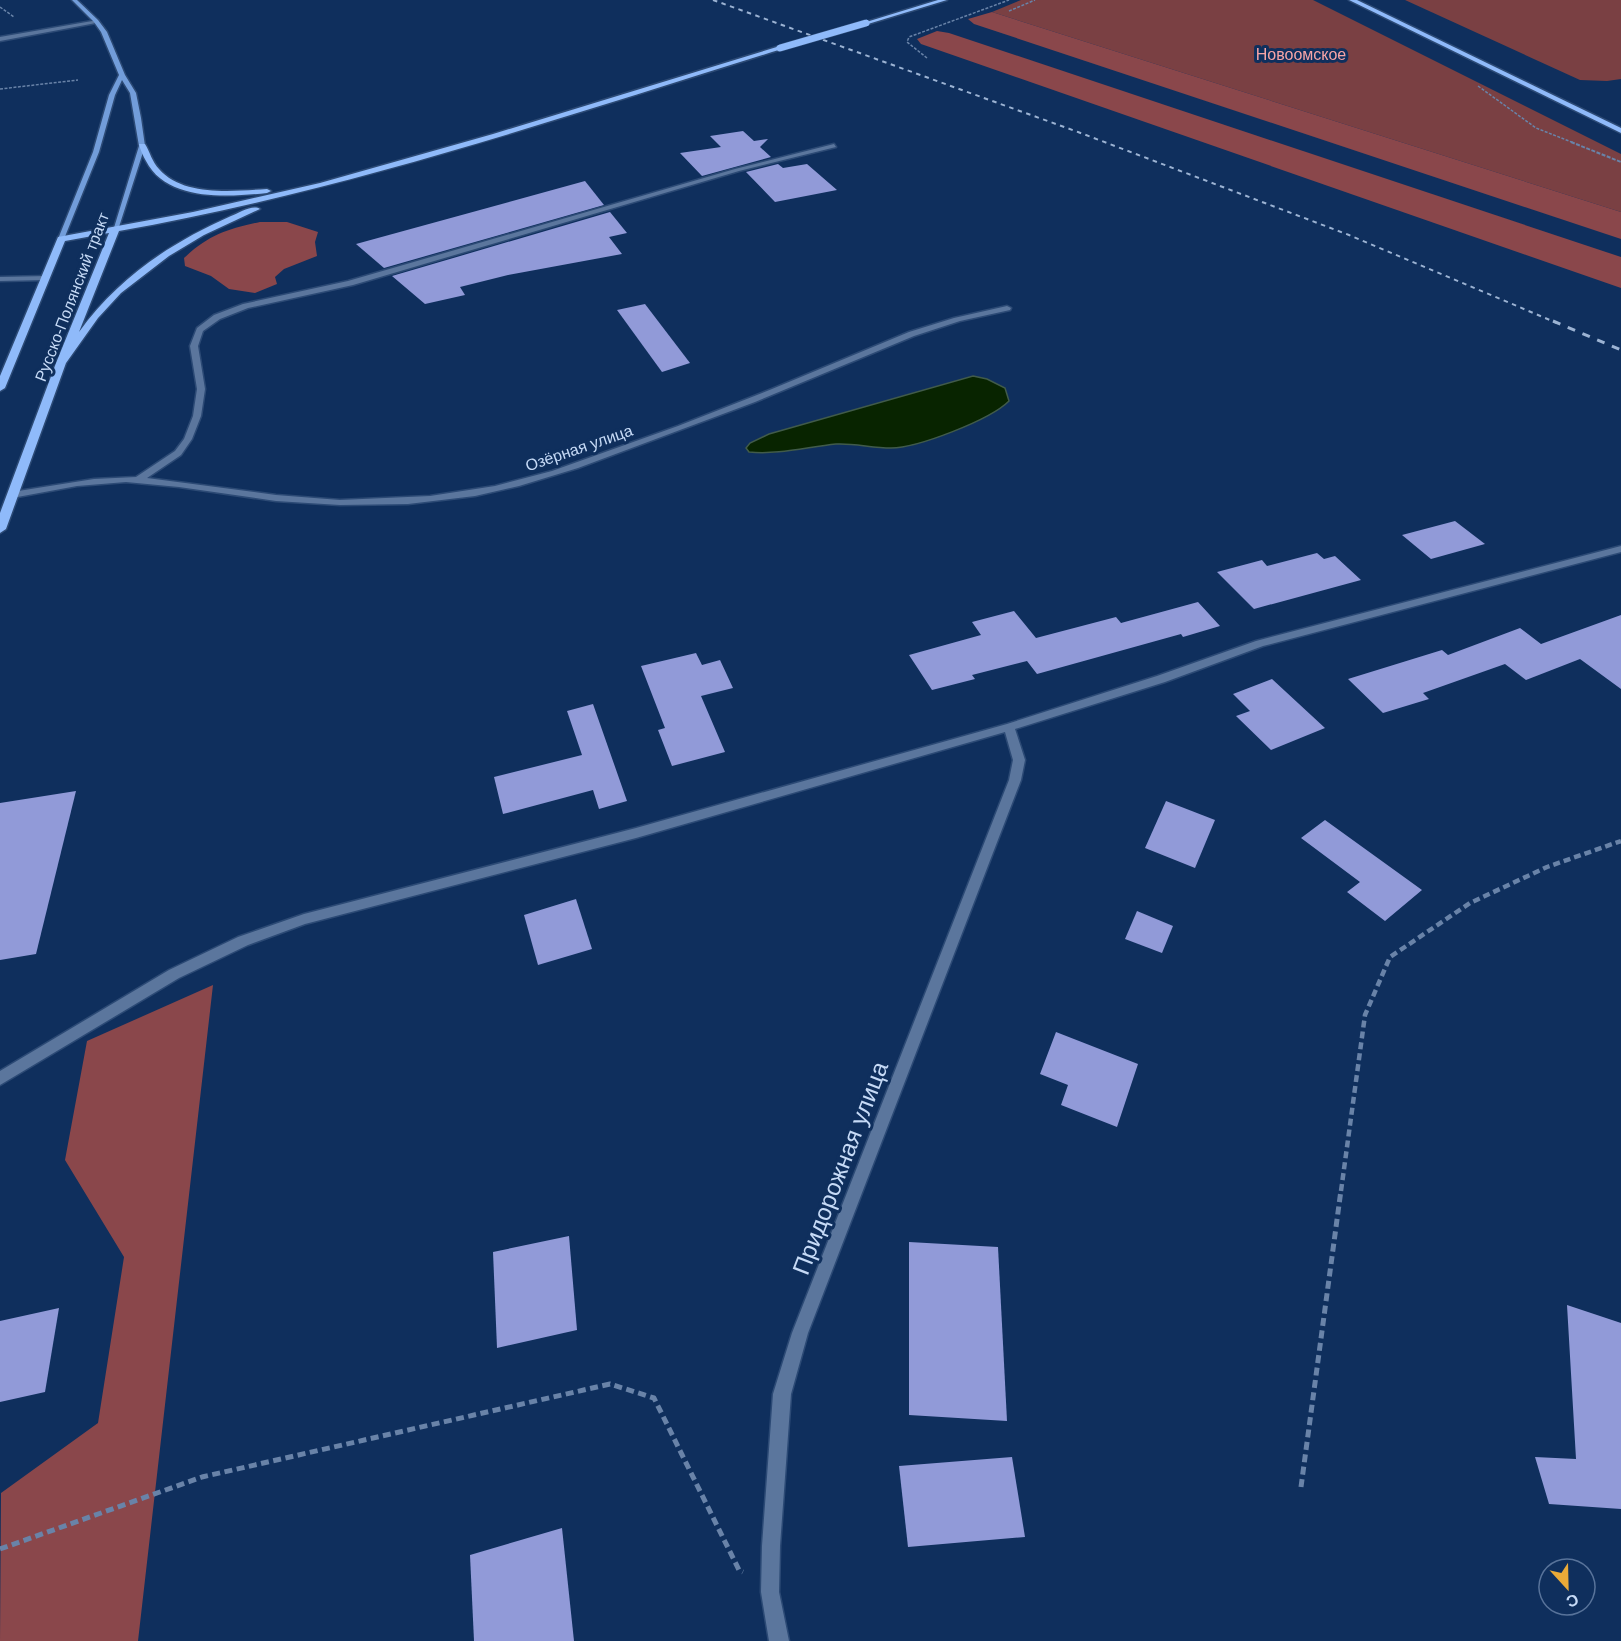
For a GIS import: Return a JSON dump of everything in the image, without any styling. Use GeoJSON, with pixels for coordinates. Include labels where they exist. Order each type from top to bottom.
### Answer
{"type":"FeatureCollection","features":[{"type":"Feature","properties":{"kind":"main road","name":"Русско-Полянский тракт"},"geometry":{"type":"LineString","coordinates":[[0,529],[62,363],[116,230],[142,146],[133,93],[96,21],[74,0]]}},
{"type":"Feature","properties":{"kind":"main road"},"geometry":{"type":"LineString","coordinates":[[61,239],[238,206],[321,186],[944,0]]}},
{"type":"Feature","properties":{"kind":"main road"},"geometry":{"type":"LineString","coordinates":[[1352,0],[1621,131]]}},
{"type":"Feature","properties":{"kind":"main road","name":"Русско-Полянский тракт"},"geometry":{"type":"LineString","coordinates":[[0,388],[96,152],[112,94],[122,75]]}},
{"type":"Feature","properties":{"kind":"main road"},"geometry":{"type":"LineString","coordinates":[[142,146],[156,171],[170,182],[189,188],[221,192],[254,192],[321,186]]}},
{"type":"Feature","properties":{"kind":"main road"},"geometry":{"type":"LineString","coordinates":[[62,363],[95,316],[117,291],[139,273],[197,235],[253,210],[321,186]]}},
{"type":"Feature","properties":{"kind":"street"},"geometry":{"type":"LineString","coordinates":[[0,39],[96,21]]}},
{"type":"Feature","properties":{"kind":"street","name":"Озёрная улица"},"geometry":{"type":"LineString","coordinates":[[139,479],[178,453],[188,439],[197,416],[201,389],[194,346],[200,330],[217,317],[246,306],[350,283],[737,170],[834,146]]}},
{"type":"Feature","properties":{"kind":"street"},"geometry":{"type":"LineString","coordinates":[[0,279],[45,278]]}},
{"type":"Feature","properties":{"kind":"street","name":"Озёрная улица"},"geometry":{"type":"LineString","coordinates":[[12,495],[71,485],[139,479],[294,500],[416,501],[475,493],[519,484],[712,417],[928,326],[971,314],[1007,308]]}},
{"type":"Feature","properties":{"kind":"street"},"geometry":{"type":"LineString","coordinates":[[0,1079],[174,974],[243,941],[304,919],[636,833],[1009,727],[1161,679],[1260,643],[1621,549]]}},
{"type":"Feature","properties":{"kind":"street","name":"Придорожная улица"},"geometry":{"type":"LineString","coordinates":[[779,1641],[770,1592],[782,1394],[800,1333],[1015,780],[1019,760],[1009,727]]}},
{"type":"Feature","properties":{"kind":"path"},"geometry":{"type":"LineString","coordinates":[[927,58],[907,42],[909,37],[1009,0]]}},
{"type":"Feature","properties":{"kind":"path"},"geometry":{"type":"LineString","coordinates":[[1009,11],[1035,0]]}},
{"type":"Feature","properties":{"kind":"path"},"geometry":{"type":"LineString","coordinates":[[0,89],[78,80]]}},
{"type":"Feature","properties":{"kind":"path"},"geometry":{"type":"LineString","coordinates":[[1472,83],[1492,94],[1513,113],[1536,128],[1621,162]]}},
{"type":"Feature","properties":{"kind":"path"},"geometry":{"type":"LineString","coordinates":[[1300,1487],[1365,1015],[1390,957],[1470,903],[1547,867],[1621,841]]}},
{"type":"Feature","properties":{"kind":"path"},"geometry":{"type":"LineString","coordinates":[[0,1549],[202,1477],[610,1384],[654,1398],[740,1570],[770,1592]]}},
{"type":"Feature","properties":{"kind":"green space","name":"Новоомское"},"geometry":{"type":"Polygon","coordinates":[[[1021,0],[1313,0],[1621,154],[1621,212],[992,12],[1021,0]]]}},
{"type":"Feature","properties":{"kind":"green space"},"geometry":{"type":"Polygon","coordinates":[[[1405,0],[1621,0],[1621,79],[1580,80],[1405,0]]]}},
{"type":"Feature","properties":{"kind":"shaded area"},"geometry":{"type":"Polygon","coordinates":[[[992,12],[1621,212],[1621,239],[974,24],[968,19],[992,12]]]}},
{"type":"Feature","properties":{"kind":"shaded area"},"geometry":{"type":"Polygon","coordinates":[[[937,31],[949,33],[1621,257],[1621,288],[921,44],[917,39],[937,31]]]}},
{"type":"Feature","properties":{"kind":"shaded area"},"geometry":{"type":"Polygon","coordinates":[[[260,222],[287,222],[318,232],[315,242],[317,256],[284,269],[275,277],[277,284],[255,293],[229,289],[211,276],[185,266],[184,258],[210,238],[228,230],[260,222]]]}},
{"type":"Feature","properties":{"kind":"shaded area"},"geometry":{"type":"Polygon","coordinates":[[[973,376],[987,379],[1005,388],[1009,401],[970,424],[935,438],[891,448],[836,444],[760,453],[749,452],[746,448],[750,443],[769,434],[973,376]]]}},
{"type":"Feature","properties":{"kind":"shaded area"},"geometry":{"type":"Polygon","coordinates":[[[213,985],[138,1641],[0,1641],[1,1493],[98,1423],[124,1257],[65,1160],[87,1041],[213,985]]]}},
{"type":"Feature","properties":{"kind":"building"},"geometry":{"type":"Polygon","coordinates":[[[743,131],[754,141],[768,139],[760,147],[771,157],[702,176],[680,153],[721,147],[710,136],[743,131]]]}},
{"type":"Feature","properties":{"kind":"building"},"geometry":{"type":"Polygon","coordinates":[[[778,164],[783,168],[807,164],[837,190],[775,202],[746,172],[778,164]]]}},
{"type":"Feature","properties":{"kind":"building"},"geometry":{"type":"Polygon","coordinates":[[[585,181],[604,205],[384,268],[356,244],[585,181]]]}},
{"type":"Feature","properties":{"kind":"building"},"geometry":{"type":"Polygon","coordinates":[[[610,212],[627,233],[609,237],[622,254],[508,275],[460,287],[465,295],[425,304],[392,276],[610,212]]]}},
{"type":"Feature","properties":{"kind":"building"},"geometry":{"type":"Polygon","coordinates":[[[645,304],[690,363],[662,372],[617,310],[645,304]]]}},
{"type":"Feature","properties":{"kind":"building"},"geometry":{"type":"Polygon","coordinates":[[[1455,521],[1485,544],[1431,559],[1402,535],[1455,521]]]}},
{"type":"Feature","properties":{"kind":"building"},"geometry":{"type":"Polygon","coordinates":[[[1317,553],[1324,559],[1335,556],[1361,580],[1254,609],[1217,572],[1262,560],[1267,566],[1317,553]]]}},
{"type":"Feature","properties":{"kind":"building"},"geometry":{"type":"Polygon","coordinates":[[[1198,602],[1220,626],[1183,637],[1181,634],[1037,674],[1027,661],[972,675],[975,679],[932,690],[909,655],[981,635],[972,622],[1014,611],[1036,638],[1116,617],[1121,623],[1198,602]]]}},
{"type":"Feature","properties":{"kind":"building"},"geometry":{"type":"Polygon","coordinates":[[[1621,615],[1621,689],[1580,659],[1526,680],[1505,664],[1423,693],[1429,699],[1383,713],[1348,679],[1442,650],[1448,655],[1520,628],[1541,644],[1621,615]]]}},
{"type":"Feature","properties":{"kind":"building"},"geometry":{"type":"Polygon","coordinates":[[[696,653],[702,665],[720,660],[733,688],[701,696],[725,752],[672,766],[658,730],[665,728],[641,666],[696,653]]]}},
{"type":"Feature","properties":{"kind":"building"},"geometry":{"type":"Polygon","coordinates":[[[1272,679],[1325,728],[1271,750],[1236,716],[1250,711],[1233,694],[1272,679]]]}},
{"type":"Feature","properties":{"kind":"building"},"geometry":{"type":"Polygon","coordinates":[[[593,704],[627,801],[599,809],[593,790],[503,814],[494,777],[582,755],[567,711],[593,704]]]}},
{"type":"Feature","properties":{"kind":"building"},"geometry":{"type":"Polygon","coordinates":[[[76,791],[36,954],[0,960],[0,803],[76,791]]]}},
{"type":"Feature","properties":{"kind":"building"},"geometry":{"type":"Polygon","coordinates":[[[1166,801],[1215,820],[1195,868],[1145,848],[1166,801]]]}},
{"type":"Feature","properties":{"kind":"building"},"geometry":{"type":"Polygon","coordinates":[[[1325,820],[1422,890],[1385,921],[1347,892],[1360,882],[1301,838],[1325,820]]]}},
{"type":"Feature","properties":{"kind":"building"},"geometry":{"type":"Polygon","coordinates":[[[576,899],[592,949],[538,965],[524,915],[576,899]]]}},
{"type":"Feature","properties":{"kind":"building"},"geometry":{"type":"Polygon","coordinates":[[[1137,911],[1173,926],[1162,953],[1125,939],[1137,911]]]}},
{"type":"Feature","properties":{"kind":"building"},"geometry":{"type":"Polygon","coordinates":[[[1056,1032],[1138,1064],[1117,1127],[1061,1105],[1068,1085],[1040,1074],[1056,1032]]]}},
{"type":"Feature","properties":{"kind":"building"},"geometry":{"type":"Polygon","coordinates":[[[569,1236],[577,1330],[497,1348],[493,1252],[569,1236]]]}},
{"type":"Feature","properties":{"kind":"building"},"geometry":{"type":"Polygon","coordinates":[[[909,1242],[998,1247],[1007,1421],[909,1415],[909,1242]]]}},
{"type":"Feature","properties":{"kind":"building"},"geometry":{"type":"Polygon","coordinates":[[[1567,1305],[1621,1323],[1621,1509],[1549,1504],[1535,1457],[1576,1459],[1567,1305]]]}},
{"type":"Feature","properties":{"kind":"building"},"geometry":{"type":"Polygon","coordinates":[[[59,1308],[45,1392],[0,1402],[0,1321],[59,1308]]]}},
{"type":"Feature","properties":{"kind":"building"},"geometry":{"type":"Polygon","coordinates":[[[1012,1457],[1025,1537],[908,1547],[899,1466],[1012,1457]]]}},
{"type":"Feature","properties":{"kind":"building"},"geometry":{"type":"Polygon","coordinates":[[[562,1528],[574,1641],[474,1641],[470,1555],[562,1528]]]}},
{"type":"Feature","properties":{"kind":"railway"},"geometry":{"type":"LineString","coordinates":[[713,0],[1078,132],[1349,235],[1557,323]]}},
{"type":"Feature","properties":{"kind":"railway"},"geometry":{"type":"LineString","coordinates":[[1553,321],[1621,350]]}}]}
